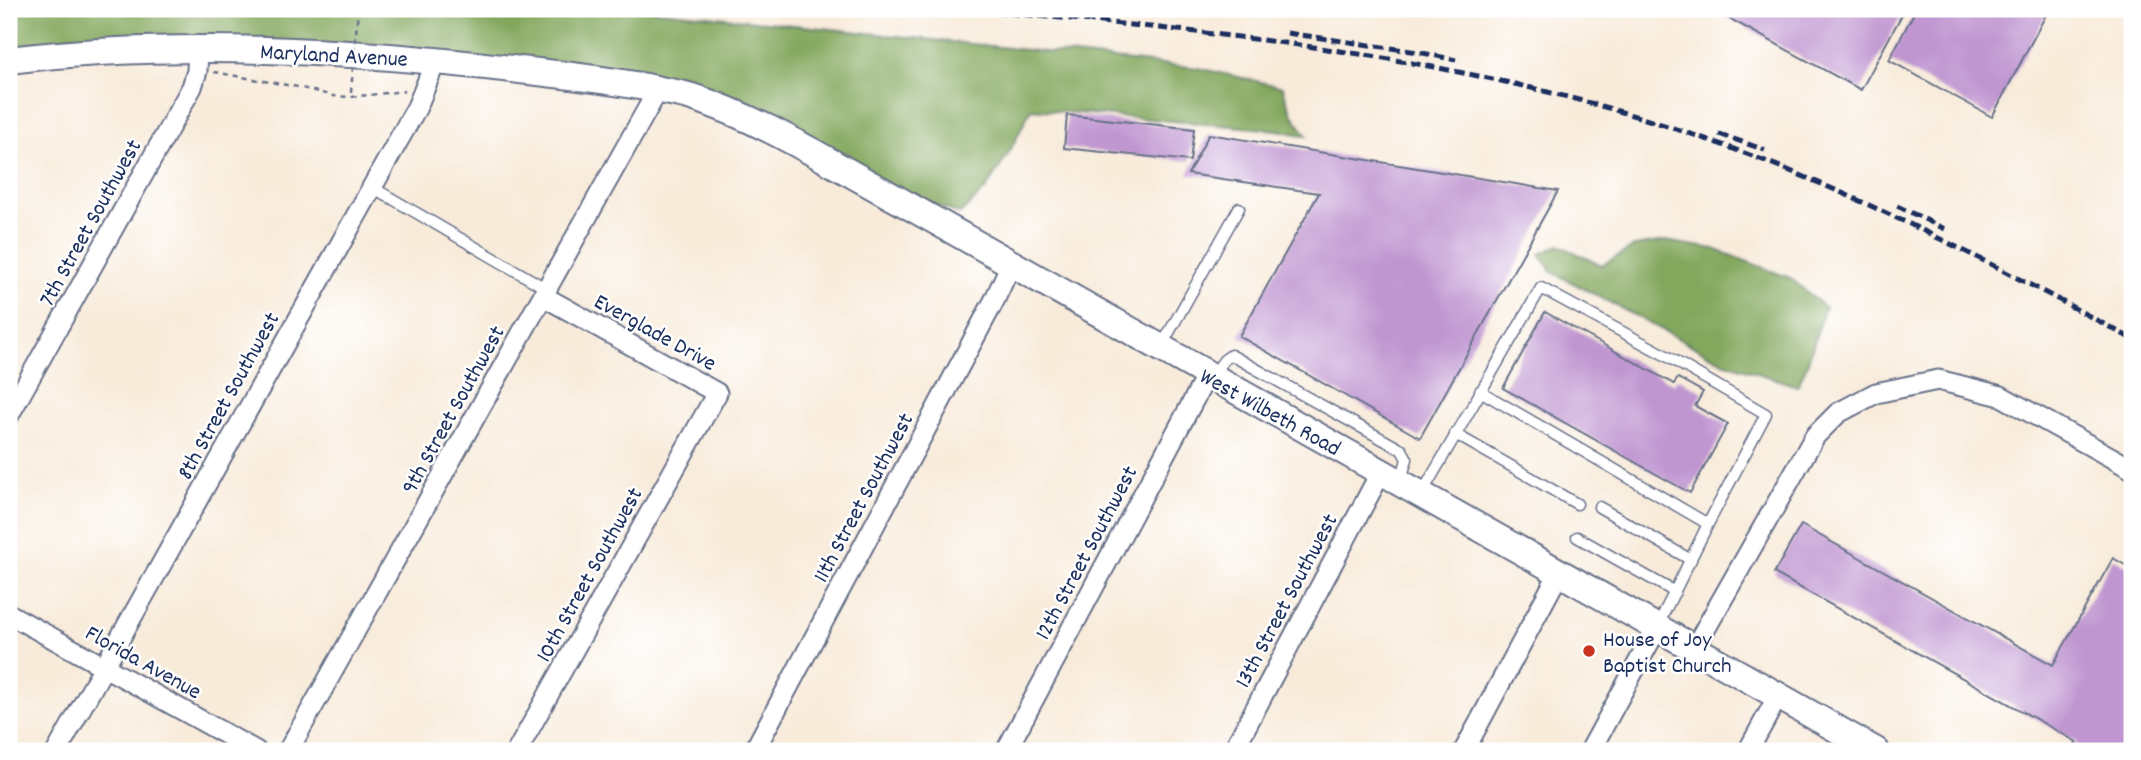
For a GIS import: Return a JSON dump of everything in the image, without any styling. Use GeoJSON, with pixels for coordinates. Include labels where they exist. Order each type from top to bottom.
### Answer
{"type":"FeatureCollection","features":[{"type":"Feature","properties":{"kind":"main road","name":"Maryland Avenue"},"geometry":{"type":"LineString","coordinates":[[9,60],[197,60],[366,55],[436,60],[629,83],[658,90]]}},
{"type":"Feature","properties":{"kind":"main road","name":"West Wilbeth Road"},"geometry":{"type":"LineString","coordinates":[[658,90],[690,96],[746,117],[783,135],[1877,751]]}},
{"type":"Feature","properties":{"kind":"street","name":"7th Street Southwest"},"geometry":{"type":"LineString","coordinates":[[9,415],[192,88],[197,60]]}},
{"type":"Feature","properties":{"kind":"street","name":"8th Street Southwest"},"geometry":{"type":"LineString","coordinates":[[57,751],[417,107],[436,60]]}},
{"type":"Feature","properties":{"kind":"street","name":"9th Street Southwest"},"geometry":{"type":"LineString","coordinates":[[288,751],[658,90]]}},
{"type":"Feature","properties":{"kind":"street","name":"11th Street Southwest"},"geometry":{"type":"LineString","coordinates":[[754,751],[994,302],[1011,264]]}},
{"type":"Feature","properties":{"kind":"street","name":"Everglade Drive"},"geometry":{"type":"LineString","coordinates":[[545,293],[717,393],[702,421]]}},
{"type":"Feature","properties":{"kind":"street","name":"12th Street Southwest"},"geometry":{"type":"LineString","coordinates":[[1006,751],[1209,376]]}},
{"type":"Feature","properties":{"kind":"street"},"geometry":{"type":"LineString","coordinates":[[1694,649],[1815,436],[1838,414],[1876,393],[1938,380],[2001,396],[2132,469]]}},
{"type":"Feature","properties":{"kind":"street","name":"10th Street Southwest"},"geometry":{"type":"LineString","coordinates":[[517,751],[702,421]]}},
{"type":"Feature","properties":{"kind":"street","name":"13th Street Southwest"},"geometry":{"type":"LineString","coordinates":[[1233,751],[1401,483]]}},
{"type":"Feature","properties":{"kind":"street"},"geometry":{"type":"LineString","coordinates":[[1464,751],[1559,573]]}},
{"type":"Feature","properties":{"kind":"street","name":"Florida Avenue"},"geometry":{"type":"LineString","coordinates":[[9,614],[256,751]]}},
{"type":"Feature","properties":{"kind":"street"},"geometry":{"type":"LineString","coordinates":[[1590,751],[1657,628]]}},
{"type":"Feature","properties":{"kind":"street"},"geometry":{"type":"LineString","coordinates":[[1748,751],[1778,696]]}},
{"type":"Feature","properties":{"kind":"lane"},"geometry":{"type":"LineString","coordinates":[[372,187],[545,293]]}},
{"type":"Feature","properties":{"kind":"lane"},"geometry":{"type":"LineString","coordinates":[[1160,349],[1239,208]]}},
{"type":"Feature","properties":{"kind":"lane"},"geometry":{"type":"LineString","coordinates":[[1401,483],[1455,434],[1541,288],[1663,354],[1766,414],[1657,628]]}},
{"type":"Feature","properties":{"kind":"lane"},"geometry":{"type":"LineString","coordinates":[[1480,391],[1708,524]]}},
{"type":"Feature","properties":{"kind":"lane"},"geometry":{"type":"LineString","coordinates":[[1455,434],[1577,504]]}},
{"type":"Feature","properties":{"kind":"lane"},"geometry":{"type":"LineString","coordinates":[[1599,507],[1691,559]]}},
{"type":"Feature","properties":{"kind":"lane"},"geometry":{"type":"LineString","coordinates":[[1577,537],[1675,592]]}},
{"type":"Feature","properties":{"kind":"path"},"geometry":{"type":"LineString","coordinates":[[351,95],[358,9]]}},
{"type":"Feature","properties":{"kind":"path"},"geometry":{"type":"LineString","coordinates":[[197,60],[220,75],[249,78],[332,96],[425,89]]}},
{"type":"Feature","properties":{"kind":"green space"},"geometry":{"type":"Polygon","coordinates":[[[9,9],[643,9],[1198,68],[1283,87],[1292,113],[1307,136],[1277,130],[1031,109],[1010,151],[986,189],[960,214],[934,205],[672,83],[596,65],[9,51],[9,9]]]}},
{"type":"Feature","properties":{"kind":"green space"},"geometry":{"type":"Polygon","coordinates":[[[1665,241],[1714,249],[1790,278],[1825,307],[1806,368],[1797,386],[1723,362],[1552,272],[1540,254],[1559,245],[1602,265],[1635,246],[1665,241]]]}},
{"type":"Feature","properties":{"kind":"building"},"geometry":{"type":"Polygon","coordinates":[[[1712,9],[1905,9],[1861,90],[1712,9]]]}},
{"type":"Feature","properties":{"kind":"building"},"geometry":{"type":"Polygon","coordinates":[[[1916,9],[2049,9],[1992,117],[1889,60],[1916,9]]]}},
{"type":"Feature","properties":{"kind":"building"},"geometry":{"type":"Polygon","coordinates":[[[1067,115],[1194,129],[1190,161],[1064,148],[1067,115]]]}},
{"type":"Feature","properties":{"kind":"building"},"geometry":{"type":"Polygon","coordinates":[[[1209,134],[1558,191],[1420,438],[1239,336],[1319,193],[1188,174],[1209,134]]]}},
{"type":"Feature","properties":{"kind":"building"},"geometry":{"type":"Polygon","coordinates":[[[1545,312],[1674,384],[1678,378],[1703,392],[1695,406],[1728,424],[1690,493],[1503,388],[1545,312]]]}},
{"type":"Feature","properties":{"kind":"building"},"geometry":{"type":"Polygon","coordinates":[[[1801,525],[2053,665],[2113,558],[2132,569],[2132,751],[2071,751],[2077,742],[1774,573],[1801,525]]]}},
{"type":"Feature","properties":{"kind":"railway"},"geometry":{"type":"LineString","coordinates":[[964,9],[1241,37],[1332,50],[1422,65],[1602,106],[1749,155],[1861,201],[2025,282],[2132,339]]}},
{"type":"Feature","properties":{"kind":"railway"},"geometry":{"type":"LineString","coordinates":[[1287,33],[1456,60]]}},
{"type":"Feature","properties":{"kind":"railway"},"geometry":{"type":"LineString","coordinates":[[1719,134],[1765,150]]}},
{"type":"Feature","properties":{"kind":"railway"},"geometry":{"type":"LineString","coordinates":[[1897,206],[1945,229]]}},
{"type":"Feature","properties":{"kind":"place","name":"House of Joy Baptist Church"},"geometry":{"type":"Point","coordinates":[1589,651]}}]}
